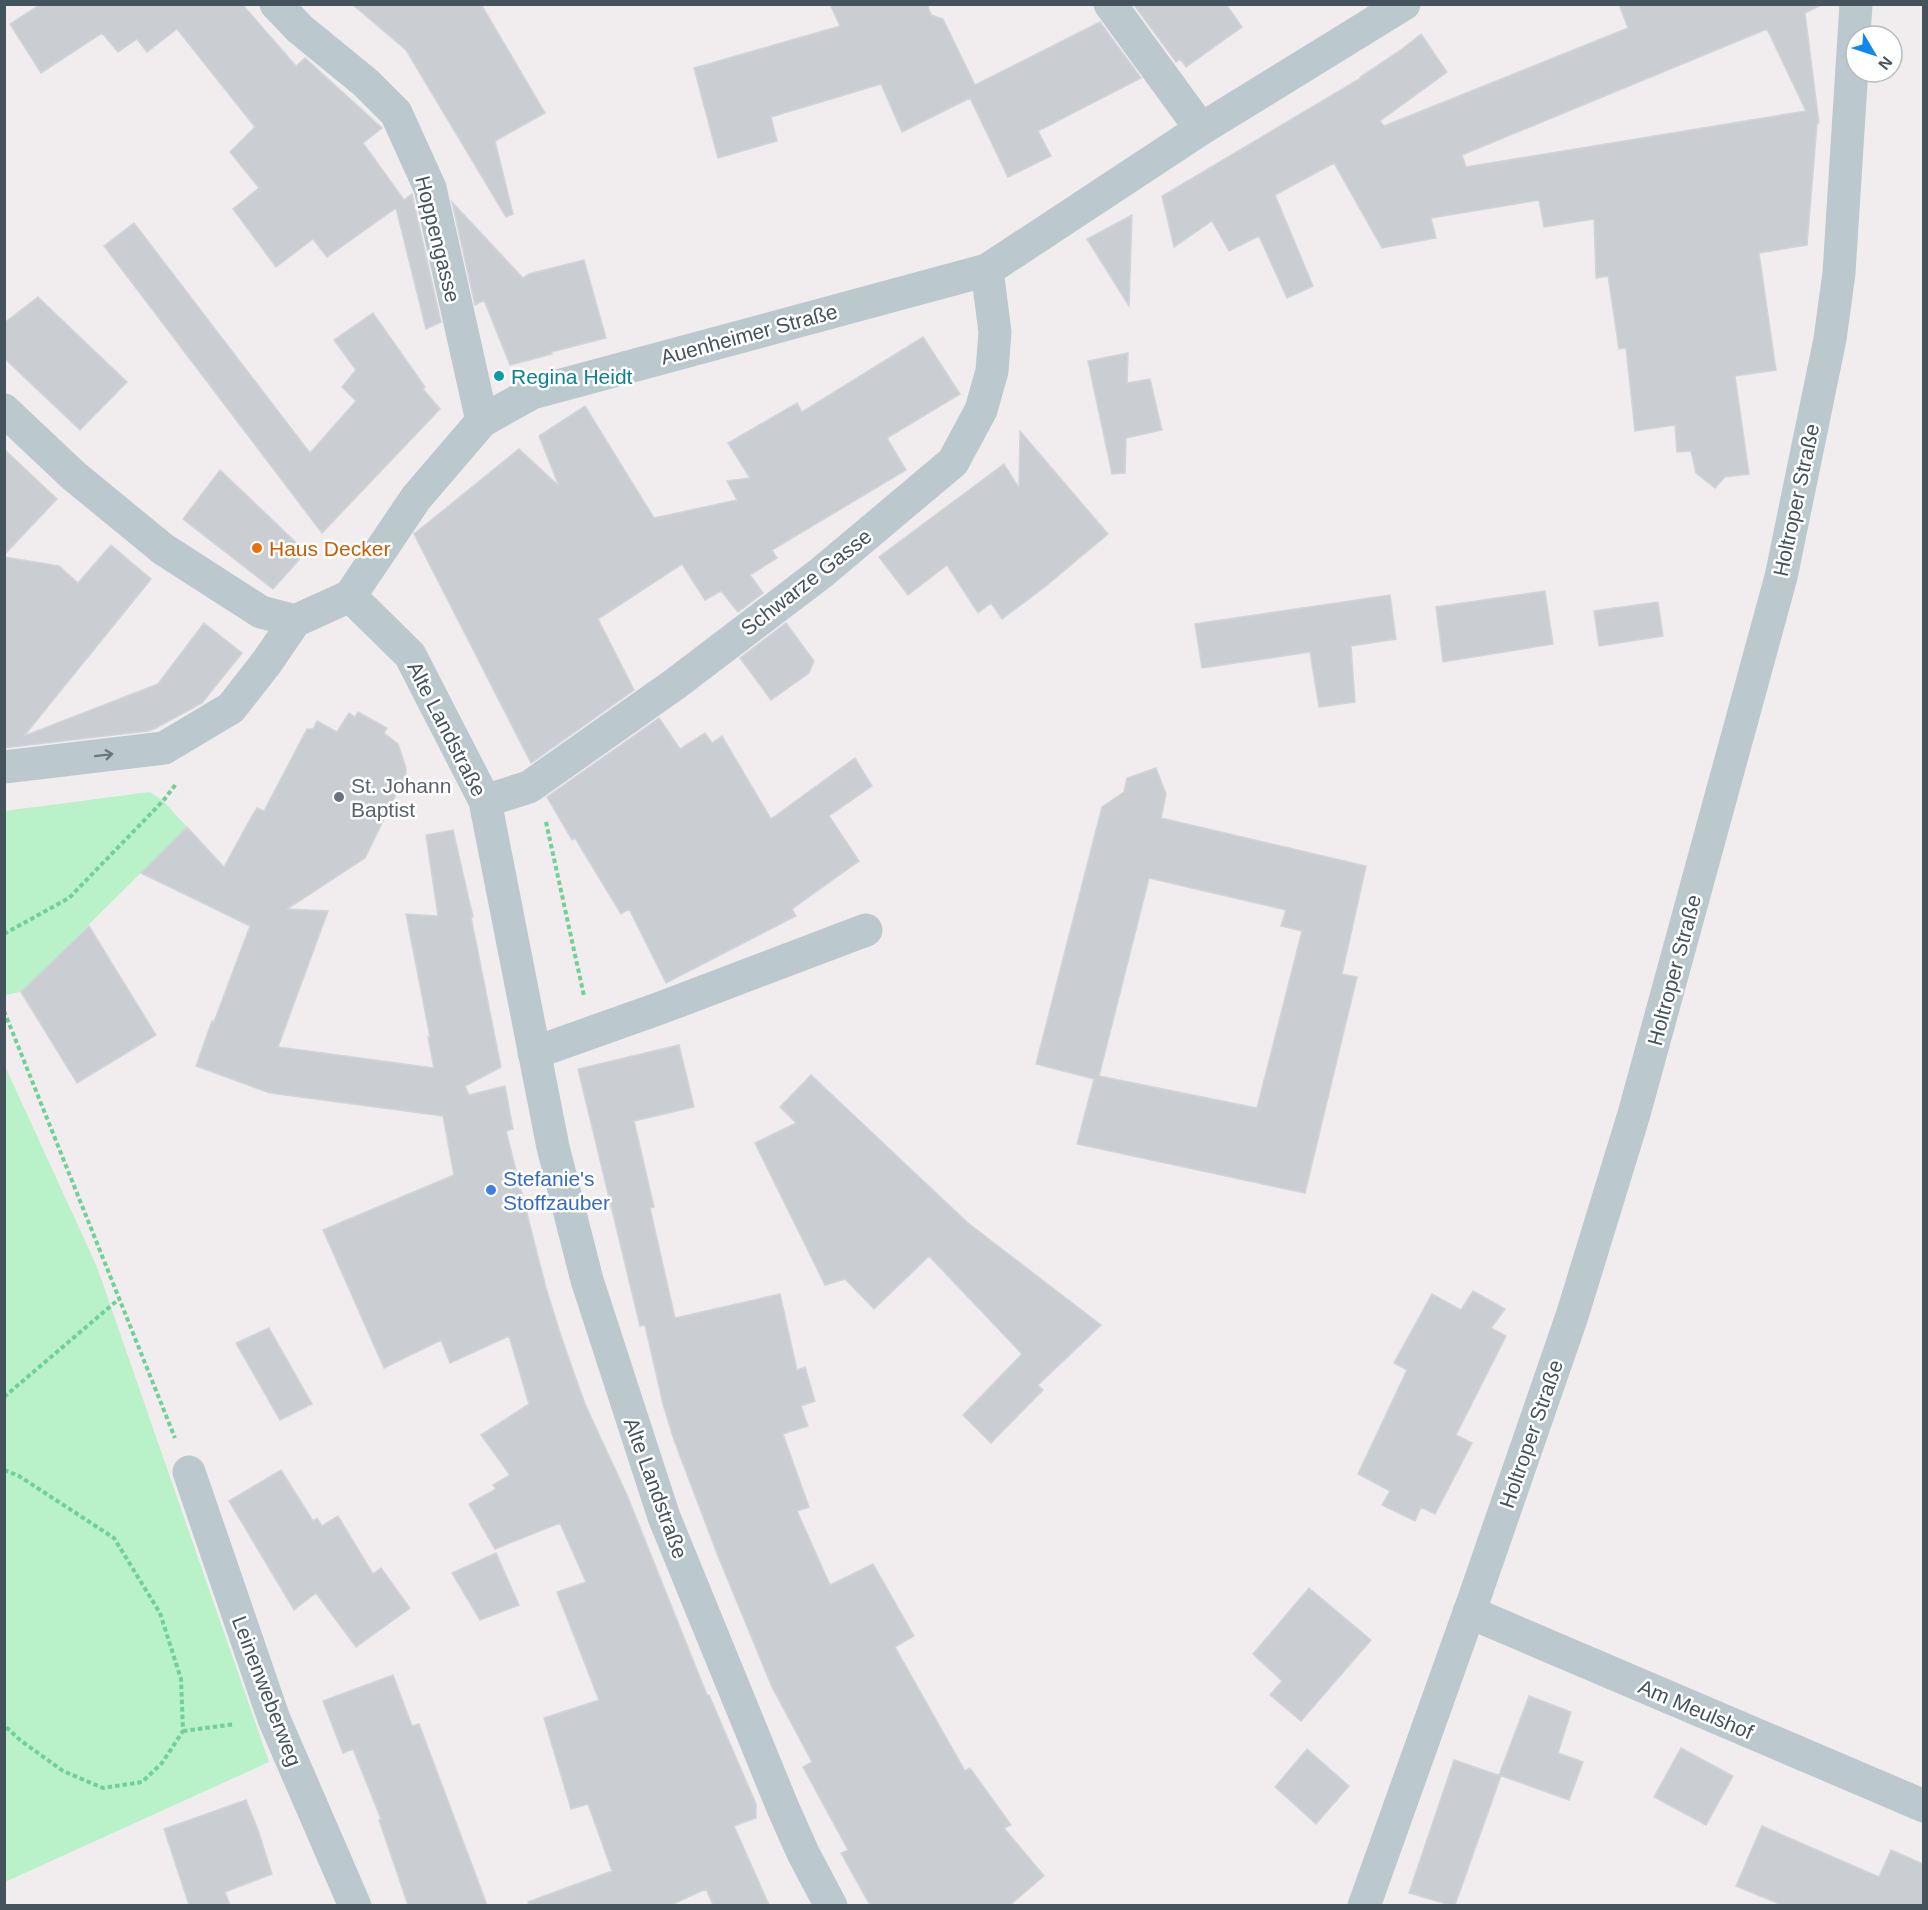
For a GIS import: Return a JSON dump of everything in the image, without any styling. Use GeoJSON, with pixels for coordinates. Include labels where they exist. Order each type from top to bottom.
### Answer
{"type":"FeatureCollection","features":[{"type":"Feature","properties":{"kind":"street","name":"Hoppengasse"},"geometry":{"type":"LineString","coordinates":[[276,4],[300,28],[366,83],[396,113],[430,188],[482,421]]}},
{"type":"Feature","properties":{"kind":"street"},"geometry":{"type":"LineString","coordinates":[[1110,4],[1201,129]]}},
{"type":"Feature","properties":{"kind":"street","name":"Auenheimer Straße"},"geometry":{"type":"LineString","coordinates":[[350,596],[416,498],[482,421],[532,393],[987,270],[1201,129],[1404,4]]}},
{"type":"Feature","properties":{"kind":"street","name":"Holtroper Straße"},"geometry":{"type":"LineString","coordinates":[[1364,1905],[1572,1317],[1634,1114],[1780,577],[1830,339],[1836,295],[1856,4]]}},
{"type":"Feature","properties":{"kind":"street","name":"Schwarze Gasse"},"geometry":{"type":"LineString","coordinates":[[485,801],[529,787],[675,684],[821,573],[954,462],[981,410],[992,371],[995,332],[987,270]]}},
{"type":"Feature","properties":{"kind":"street"},"geometry":{"type":"LineString","coordinates":[[4,410],[74,476],[163,549],[261,612],[295,621]]}},
{"type":"Feature","properties":{"kind":"street"},"geometry":{"type":"LineString","coordinates":[[4,766],[164,748],[231,708],[295,621],[350,596]]}},
{"type":"Feature","properties":{"kind":"street","name":"Alte Landstraße"},"geometry":{"type":"LineString","coordinates":[[350,596],[410,655],[485,801],[553,1147],[584,1272],[664,1517],[783,1808],[826,1904]]}},
{"type":"Feature","properties":{"kind":"street"},"geometry":{"type":"LineString","coordinates":[[534,1053],[866,930]]}},
{"type":"Feature","properties":{"kind":"street","name":"Leinenweberweg"},"geometry":{"type":"LineString","coordinates":[[189,1472],[274,1719],[355,1905]]}},
{"type":"Feature","properties":{"kind":"street","name":"Am Meulshof"},"geometry":{"type":"LineString","coordinates":[[1469,1612],[1923,1806]]}},
{"type":"Feature","properties":{"kind":"path"},"geometry":{"type":"LineString","coordinates":[[4,934],[69,898],[163,801],[181,778]]}},
{"type":"Feature","properties":{"kind":"path"},"geometry":{"type":"LineString","coordinates":[[544,812],[592,1032]]}},
{"type":"Feature","properties":{"kind":"path"},"geometry":{"type":"LineString","coordinates":[[4,1011],[189,1472]]}},
{"type":"Feature","properties":{"kind":"path"},"geometry":{"type":"LineString","coordinates":[[4,1397],[119,1299]]}},
{"type":"Feature","properties":{"kind":"path"},"geometry":{"type":"LineString","coordinates":[[4,1470],[19,1476],[114,1538],[160,1613],[182,1679],[183,1731],[162,1763],[142,1782],[103,1788],[63,1771],[4,1725]]}},
{"type":"Feature","properties":{"kind":"path"},"geometry":{"type":"LineString","coordinates":[[183,1731],[274,1719]]}},
{"type":"Feature","properties":{"kind":"green space"},"geometry":{"type":"Polygon","coordinates":[[[150,792],[163,801],[187,827],[21,992],[5,995],[4,811],[150,792]]]}},
{"type":"Feature","properties":{"kind":"green space"},"geometry":{"type":"Polygon","coordinates":[[[4,1064],[97,1267],[269,1762],[5,1882],[4,1064]]]}},
{"type":"Feature","properties":{"kind":"building"},"geometry":{"type":"Polygon","coordinates":[[[41,4],[242,4],[296,66],[305,58],[382,128],[363,143],[404,200],[412,194],[441,322],[426,329],[396,208],[327,257],[313,239],[276,267],[233,209],[259,188],[230,152],[255,127],[177,29],[147,52],[137,39],[118,52],[102,33],[41,73],[10,24],[41,4]]]}},
{"type":"Feature","properties":{"kind":"building"},"geometry":{"type":"Polygon","coordinates":[[[352,4],[481,4],[545,113],[495,141],[513,214],[506,217],[406,50],[352,4]]]}},
{"type":"Feature","properties":{"kind":"building"},"geometry":{"type":"Polygon","coordinates":[[[830,4],[927,4],[931,15],[943,19],[975,85],[1100,22],[1141,78],[1038,131],[1051,156],[1008,177],[970,98],[902,132],[881,84],[771,117],[777,141],[718,158],[694,68],[840,26],[830,4]]]}},
{"type":"Feature","properties":{"kind":"building"},"geometry":{"type":"Polygon","coordinates":[[[1226,4],[1242,27],[1186,67],[1180,59],[1176,62],[1134,5],[1226,4]]]}},
{"type":"Feature","properties":{"kind":"building"},"geometry":{"type":"Polygon","coordinates":[[[1619,4],[1823,4],[1805,13],[1819,123],[1817,124],[1807,245],[1759,253],[1776,370],[1735,376],[1749,474],[1725,477],[1715,488],[1696,473],[1691,451],[1677,452],[1675,425],[1635,431],[1626,348],[1619,349],[1608,276],[1596,278],[1594,219],[1544,227],[1539,200],[1431,218],[1436,238],[1382,248],[1334,163],[1275,195],[1313,286],[1287,298],[1259,236],[1229,251],[1212,221],[1174,247],[1162,196],[1361,78],[1421,34],[1447,72],[1380,121],[1384,126],[1628,28],[1619,4]],[[1767,29],[1462,155],[1466,167],[1806,111],[1767,29]]]}},
{"type":"Feature","properties":{"kind":"building"},"geometry":{"type":"Polygon","coordinates":[[[452,202],[523,278],[529,274],[584,260],[606,338],[510,365],[484,300],[475,305],[452,202]]]}},
{"type":"Feature","properties":{"kind":"building"},"geometry":{"type":"Polygon","coordinates":[[[1132,215],[1129,306],[1087,239],[1132,215]]]}},
{"type":"Feature","properties":{"kind":"building"},"geometry":{"type":"Polygon","coordinates":[[[134,223],[310,453],[356,401],[342,387],[356,370],[334,340],[373,313],[425,387],[423,389],[440,409],[322,533],[104,246],[134,223]]]}},
{"type":"Feature","properties":{"kind":"building"},"geometry":{"type":"Polygon","coordinates":[[[38,297],[127,382],[80,430],[4,358],[4,323],[38,297]]]}},
{"type":"Feature","properties":{"kind":"building"},"geometry":{"type":"Polygon","coordinates":[[[923,337],[960,394],[887,438],[906,470],[772,550],[777,558],[750,575],[763,593],[738,612],[721,591],[705,600],[682,564],[598,619],[634,690],[531,763],[414,534],[519,449],[559,486],[539,436],[585,406],[654,518],[737,500],[727,481],[750,478],[728,443],[797,403],[802,412],[923,337]]]}},
{"type":"Feature","properties":{"kind":"building"},"geometry":{"type":"Polygon","coordinates":[[[1128,353],[1127,383],[1150,379],[1162,430],[1126,438],[1125,473],[1112,474],[1088,361],[1128,353]]]}},
{"type":"Feature","properties":{"kind":"building"},"geometry":{"type":"Polygon","coordinates":[[[1020,431],[1108,534],[1002,619],[991,603],[978,613],[947,565],[908,595],[879,557],[1004,464],[1019,488],[1020,431]]]}},
{"type":"Feature","properties":{"kind":"building"},"geometry":{"type":"Polygon","coordinates":[[[4,449],[57,499],[4,555],[4,449]]]}},
{"type":"Feature","properties":{"kind":"building"},"geometry":{"type":"Polygon","coordinates":[[[220,470],[306,552],[273,589],[183,519],[220,470]]]}},
{"type":"Feature","properties":{"kind":"building"},"geometry":{"type":"Polygon","coordinates":[[[111,545],[151,579],[24,736],[158,684],[204,623],[242,653],[202,703],[156,728],[148,731],[4,748],[4,557],[59,566],[78,583],[111,545]]]}},
{"type":"Feature","properties":{"kind":"building"},"geometry":{"type":"Polygon","coordinates":[[[1545,591],[1553,644],[1443,662],[1436,607],[1545,591]]]}},
{"type":"Feature","properties":{"kind":"building"},"geometry":{"type":"Polygon","coordinates":[[[1390,595],[1396,639],[1351,646],[1355,702],[1319,707],[1310,652],[1202,668],[1195,624],[1390,595]]]}},
{"type":"Feature","properties":{"kind":"building"},"geometry":{"type":"Polygon","coordinates":[[[1658,602],[1663,636],[1599,646],[1594,611],[1658,602]]]}},
{"type":"Feature","properties":{"kind":"building"},"geometry":{"type":"Polygon","coordinates":[[[786,623],[814,661],[809,673],[771,700],[740,658],[786,623]]]}},
{"type":"Feature","properties":{"kind":"building"},"geometry":{"type":"Polygon","coordinates":[[[358,712],[387,728],[384,733],[398,744],[406,774],[365,858],[287,909],[328,911],[278,1047],[434,1068],[406,914],[438,916],[426,835],[453,830],[473,917],[471,917],[501,1067],[465,1086],[469,1095],[505,1086],[513,1129],[506,1131],[546,1288],[562,1339],[585,1404],[627,1495],[707,1695],[709,1695],[756,1804],[756,1818],[734,1826],[769,1905],[713,1905],[706,1889],[671,1905],[529,1905],[528,1902],[612,1871],[588,1804],[571,1809],[544,1718],[599,1700],[557,1592],[586,1582],[560,1523],[495,1549],[469,1504],[496,1489],[493,1485],[510,1475],[481,1435],[529,1404],[509,1336],[450,1363],[441,1340],[384,1368],[323,1230],[454,1175],[443,1116],[270,1093],[196,1066],[250,926],[141,873],[187,827],[224,867],[257,808],[264,811],[307,729],[313,729],[317,721],[337,732],[349,713],[355,717],[358,712]]]}},
{"type":"Feature","properties":{"kind":"building"},"geometry":{"type":"Polygon","coordinates":[[[659,718],[680,749],[705,733],[712,743],[722,736],[771,819],[855,758],[872,786],[829,816],[859,861],[792,909],[796,916],[666,983],[629,909],[621,914],[575,838],[572,840],[547,797],[659,718]]]}},
{"type":"Feature","properties":{"kind":"building"},"geometry":{"type":"Polygon","coordinates":[[[1156,768],[1166,794],[1161,818],[1366,866],[1342,974],[1357,977],[1305,1193],[1077,1144],[1094,1079],[1036,1064],[1102,807],[1124,792],[1127,778],[1156,768]],[[1149,878],[1099,1076],[1257,1108],[1302,931],[1281,926],[1286,910],[1149,878]]]}},
{"type":"Feature","properties":{"kind":"building"},"geometry":{"type":"Polygon","coordinates":[[[89,926],[156,1035],[77,1083],[21,992],[89,926]]]}},
{"type":"Feature","properties":{"kind":"building"},"geometry":{"type":"Polygon","coordinates":[[[679,1045],[694,1107],[634,1121],[654,1207],[650,1208],[675,1318],[780,1294],[797,1370],[805,1367],[815,1401],[801,1406],[808,1426],[783,1434],[809,1507],[797,1511],[830,1585],[873,1564],[914,1636],[895,1647],[965,1771],[970,1768],[1011,1825],[1004,1828],[1044,1876],[1010,1905],[870,1905],[841,1853],[848,1850],[803,1767],[812,1762],[772,1687],[718,1556],[674,1440],[663,1404],[645,1325],[640,1326],[578,1069],[679,1045]]]}},
{"type":"Feature","properties":{"kind":"building"},"geometry":{"type":"Polygon","coordinates":[[[811,1075],[968,1223],[1101,1325],[1038,1385],[1043,1390],[991,1443],[963,1415],[1022,1354],[929,1256],[874,1309],[845,1279],[825,1285],[755,1143],[796,1123],[780,1107],[811,1075]]]}},
{"type":"Feature","properties":{"kind":"building"},"geometry":{"type":"Polygon","coordinates":[[[1473,1291],[1505,1309],[1491,1328],[1506,1336],[1456,1435],[1472,1443],[1435,1514],[1421,1507],[1415,1521],[1382,1505],[1390,1491],[1358,1474],[1407,1370],[1394,1363],[1432,1294],[1461,1310],[1473,1291]]]}},
{"type":"Feature","properties":{"kind":"building"},"geometry":{"type":"Polygon","coordinates":[[[269,1328],[312,1404],[280,1420],[236,1343],[269,1328]]]}},
{"type":"Feature","properties":{"kind":"building"},"geometry":{"type":"Polygon","coordinates":[[[281,1470],[313,1521],[317,1518],[322,1526],[338,1516],[373,1574],[381,1568],[410,1608],[356,1647],[316,1593],[294,1610],[229,1501],[281,1470]]]}},
{"type":"Feature","properties":{"kind":"building"},"geometry":{"type":"Polygon","coordinates":[[[496,1553],[519,1605],[480,1620],[452,1573],[496,1553]]]}},
{"type":"Feature","properties":{"kind":"building"},"geometry":{"type":"Polygon","coordinates":[[[1309,1588],[1371,1640],[1301,1721],[1270,1695],[1282,1681],[1253,1654],[1309,1588]]]}},
{"type":"Feature","properties":{"kind":"building"},"geometry":{"type":"Polygon","coordinates":[[[393,1675],[412,1726],[419,1724],[487,1905],[408,1905],[379,1820],[381,1819],[353,1749],[343,1753],[323,1701],[393,1675]]]}},
{"type":"Feature","properties":{"kind":"building"},"geometry":{"type":"Polygon","coordinates":[[[1529,1696],[1571,1712],[1558,1753],[1583,1762],[1569,1800],[1499,1775],[1529,1696]]]}},
{"type":"Feature","properties":{"kind":"building"},"geometry":{"type":"Polygon","coordinates":[[[1681,1748],[1733,1776],[1706,1825],[1654,1797],[1681,1748]]]}},
{"type":"Feature","properties":{"kind":"building"},"geometry":{"type":"Polygon","coordinates":[[[1307,1749],[1349,1786],[1316,1824],[1275,1787],[1307,1749]]]}},
{"type":"Feature","properties":{"kind":"building"},"geometry":{"type":"Polygon","coordinates":[[[1454,1760],[1501,1776],[1455,1905],[1450,1905],[1409,1893],[1454,1760]]]}},
{"type":"Feature","properties":{"kind":"building"},"geometry":{"type":"Polygon","coordinates":[[[246,1800],[272,1874],[225,1892],[230,1905],[189,1905],[164,1829],[246,1800]]]}},
{"type":"Feature","properties":{"kind":"building"},"geometry":{"type":"Polygon","coordinates":[[[1762,1826],[1879,1877],[1891,1850],[1923,1864],[1923,1905],[1782,1905],[1736,1886],[1762,1826]]]}},
{"type":"Feature","properties":{"kind":"place","name":"Regina Heidt"},"geometry":{"type":"Point","coordinates":[499,376]}},
{"type":"Feature","properties":{"kind":"place","name":"Haus Decker"},"geometry":{"type":"Point","coordinates":[257,548]}},
{"type":"Feature","properties":{"kind":"place","name":"St. Johann Baptist"},"geometry":{"type":"Point","coordinates":[339,797]}},
{"type":"Feature","properties":{"kind":"place","name":"Stefanie's Stoffzauber"},"geometry":{"type":"Point","coordinates":[491,1190]}}]}
